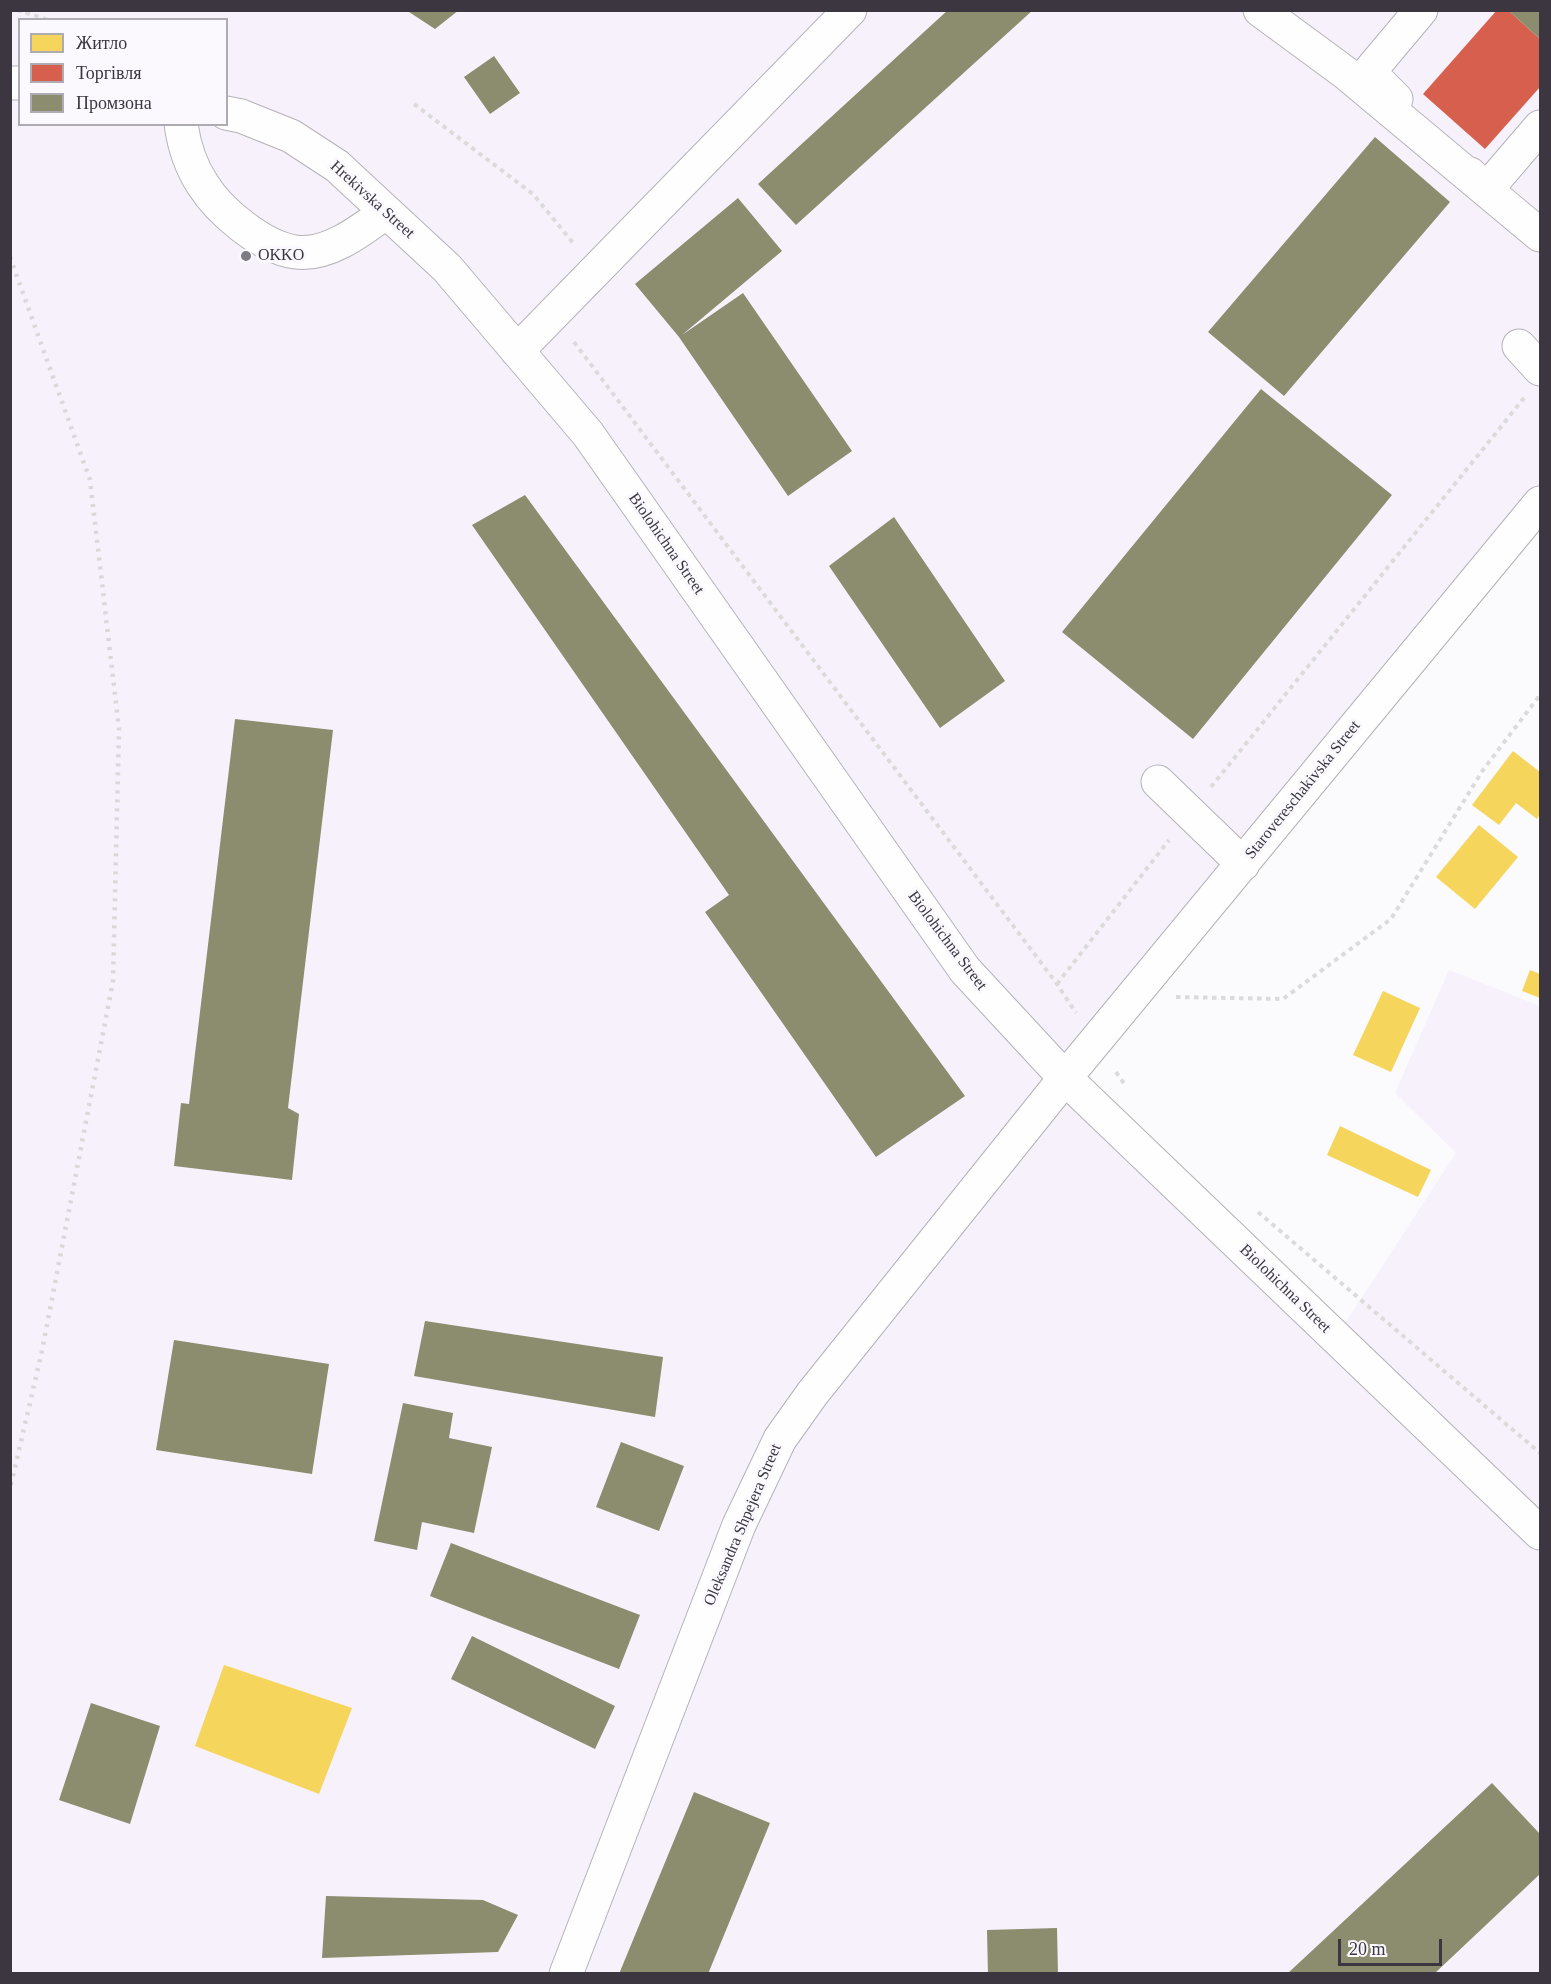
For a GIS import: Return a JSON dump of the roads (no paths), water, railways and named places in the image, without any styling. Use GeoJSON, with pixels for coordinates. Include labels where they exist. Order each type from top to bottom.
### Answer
{"type":"FeatureCollection","features":[{"type":"Feature","properties":{"kind":"street"},"geometry":{"type":"LineString","coordinates":[[517,351],[850,10]]}},
{"type":"Feature","properties":{"kind":"street"},"geometry":{"type":"LineString","coordinates":[[1260,10],[1347,74],[1540,235]]}},
{"type":"Feature","properties":{"kind":"street"},"geometry":{"type":"LineString","coordinates":[[1421,10],[1370,72],[1486,190]]}},
{"type":"Feature","properties":{"kind":"street","name":"Hrekivska Street"},"geometry":{"type":"LineString","coordinates":[[228,113],[241,116],[291,136],[337,166],[447,268]]}},
{"type":"Feature","properties":{"kind":"street"},"geometry":{"type":"LineString","coordinates":[[181,126],[184,145],[203,185],[224,211],[267,242],[296,252],[318,250],[342,242],[386,212]]}},
{"type":"Feature","properties":{"kind":"street"},"geometry":{"type":"LineString","coordinates":[[1486,190],[1540,127]]}},
{"type":"Feature","properties":{"kind":"street","name":"Biolohichna Street"},"geometry":{"type":"LineString","coordinates":[[447,268],[588,434],[965,970],[1065,1078],[1540,1533]]}},
{"type":"Feature","properties":{"kind":"street","name":"Starovereschakivska Street"},"geometry":{"type":"LineString","coordinates":[[1065,1078],[1540,502]]}},
{"type":"Feature","properties":{"kind":"street"},"geometry":{"type":"LineString","coordinates":[[1158,782],[1243,864]]}},
{"type":"Feature","properties":{"kind":"street","name":"Oleksandra Shpejera Street"},"geometry":{"type":"LineString","coordinates":[[566,1974],[739,1525],[780,1439],[812,1394],[1065,1078]]}},
{"type":"Feature","properties":{"kind":"railway"},"geometry":{"type":"LineString","coordinates":[[10,257],[90,480],[119,729],[113,981],[42,1351],[10,1489]]}},
{"type":"Feature","properties":{"kind":"place","name":"OKKO"},"geometry":{"type":"Point","coordinates":[246,256]}}]}
